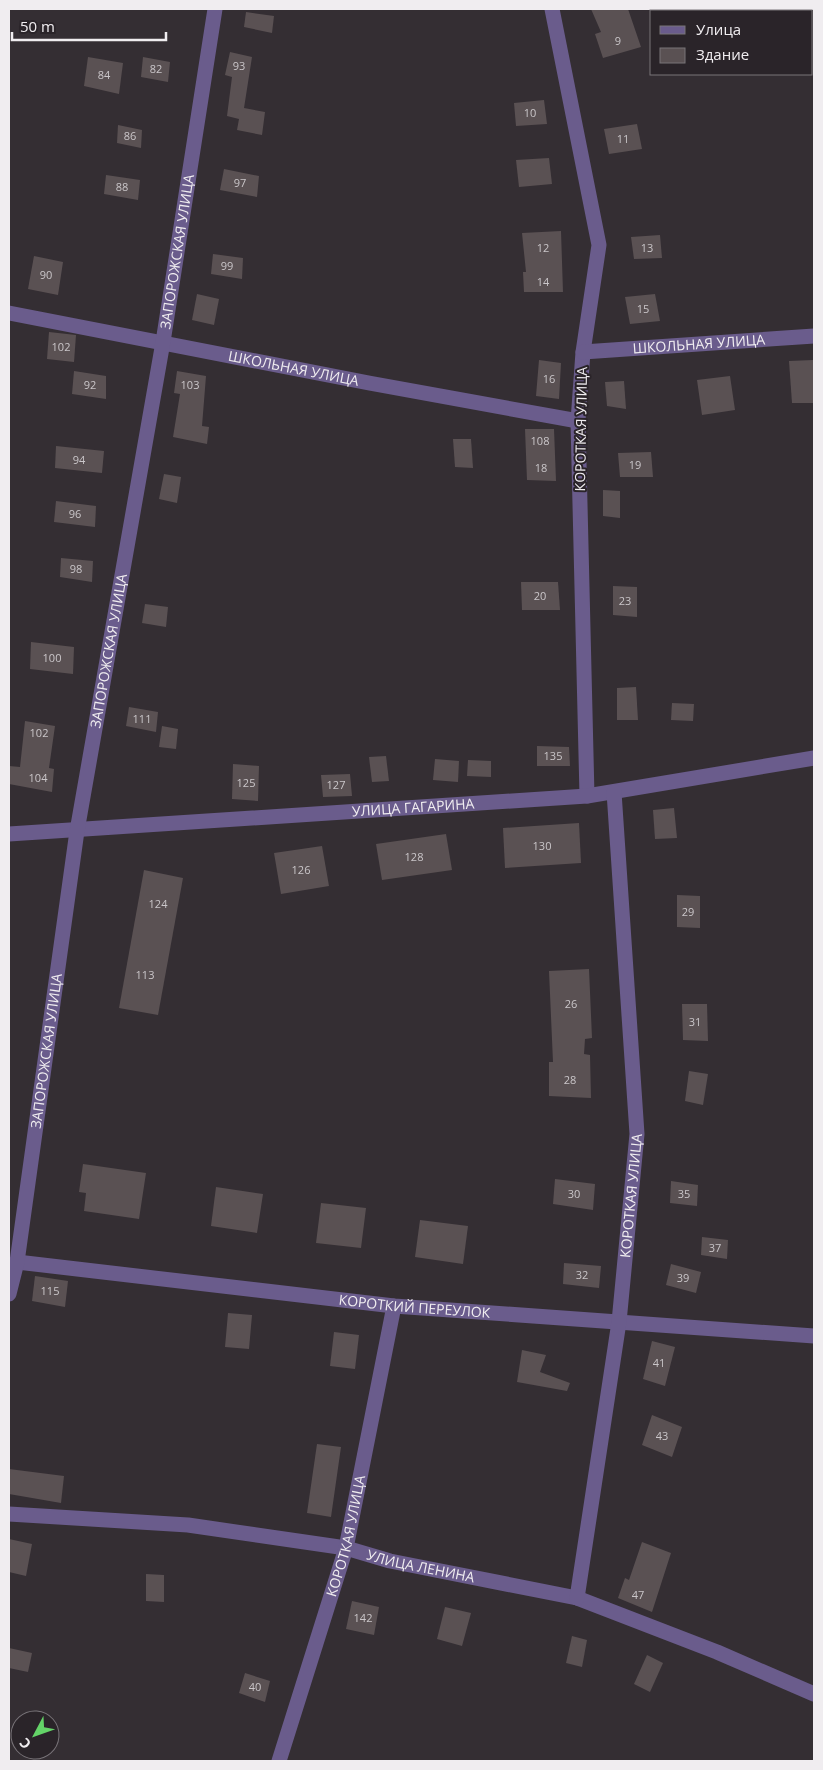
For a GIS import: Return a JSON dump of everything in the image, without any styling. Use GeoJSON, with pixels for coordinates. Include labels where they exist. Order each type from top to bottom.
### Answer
{"type":"FeatureCollection","features":[{"type":"Feature","properties":{"kind":"street","name":"ЗАПОРОЖСКАЯ УЛИЦА"},"geometry":{"type":"LineString","coordinates":[[9,1294],[17,1262],[76,831],[163,342],[215,9]]}},
{"type":"Feature","properties":{"kind":"street","name":"КОРОТКАЯ УЛИЦА"},"geometry":{"type":"LineString","coordinates":[[552,9],[599,246],[583,352],[578,421],[587,796]]}},
{"type":"Feature","properties":{"kind":"street","name":"ШКОЛЬНАЯ УЛИЦА"},"geometry":{"type":"LineString","coordinates":[[9,312],[369,383],[578,421]]}},
{"type":"Feature","properties":{"kind":"street","name":"ШКОЛЬНАЯ УЛИЦА"},"geometry":{"type":"LineString","coordinates":[[583,352],[814,336]]}},
{"type":"Feature","properties":{"kind":"street","name":"УЛИЦА ГАГАРИНА"},"geometry":{"type":"LineString","coordinates":[[9,834],[587,796],[814,758]]}},
{"type":"Feature","properties":{"kind":"street","name":"КОРОТКАЯ УЛИЦА"},"geometry":{"type":"LineString","coordinates":[[577,1598],[619,1322],[638,1134],[614,792]]}},
{"type":"Feature","properties":{"kind":"street","name":"КОРОТКИЙ ПЕРЕУЛОК"},"geometry":{"type":"LineString","coordinates":[[17,1262],[394,1306],[814,1336]]}},
{"type":"Feature","properties":{"kind":"street","name":"КОРОТКАЯ УЛИЦА"},"geometry":{"type":"LineString","coordinates":[[279,1761],[346,1548],[394,1306]]}},
{"type":"Feature","properties":{"kind":"street","name":"УЛИЦА ЛЕНИНА"},"geometry":{"type":"LineString","coordinates":[[9,1514],[188,1525],[346,1548],[390,1561],[577,1598],[717,1652],[814,1694]]}},
{"type":"Feature","properties":{"kind":"building"},"geometry":{"type":"Polygon","coordinates":[[[591,9],[628,9],[641,47],[603,58],[595,34],[601,32],[591,9]]]}},
{"type":"Feature","properties":{"kind":"building"},"geometry":{"type":"Polygon","coordinates":[[[246,12],[274,16],[272,33],[244,27],[246,12]]]}},
{"type":"Feature","properties":{"kind":"building"},"geometry":{"type":"Polygon","coordinates":[[[230,52],[252,57],[244,108],[265,112],[262,135],[237,130],[239,119],[227,116],[232,77],[225,75],[230,52]]]}},
{"type":"Feature","properties":{"kind":"building"},"geometry":{"type":"Polygon","coordinates":[[[88,57],[123,63],[119,94],[84,86],[88,57]]]}},
{"type":"Feature","properties":{"kind":"building"},"geometry":{"type":"Polygon","coordinates":[[[143,57],[170,62],[168,82],[141,77],[143,57]]]}},
{"type":"Feature","properties":{"kind":"building"},"geometry":{"type":"Polygon","coordinates":[[[544,100],[547,124],[516,126],[514,103],[544,100]]]}},
{"type":"Feature","properties":{"kind":"building"},"geometry":{"type":"Polygon","coordinates":[[[637,124],[642,149],[609,154],[604,129],[637,124]]]}},
{"type":"Feature","properties":{"kind":"building"},"geometry":{"type":"Polygon","coordinates":[[[118,125],[142,130],[141,148],[117,143],[118,125]]]}},
{"type":"Feature","properties":{"kind":"building"},"geometry":{"type":"Polygon","coordinates":[[[549,158],[552,184],[519,187],[516,160],[549,158]]]}},
{"type":"Feature","properties":{"kind":"building"},"geometry":{"type":"Polygon","coordinates":[[[224,169],[259,176],[257,197],[220,190],[224,169]]]}},
{"type":"Feature","properties":{"kind":"building"},"geometry":{"type":"Polygon","coordinates":[[[106,175],[140,180],[138,200],[104,194],[106,175]]]}},
{"type":"Feature","properties":{"kind":"building"},"geometry":{"type":"Polygon","coordinates":[[[561,231],[563,292],[524,292],[523,272],[526,272],[522,233],[561,231]]]}},
{"type":"Feature","properties":{"kind":"building"},"geometry":{"type":"Polygon","coordinates":[[[660,235],[662,258],[634,259],[631,237],[660,235]]]}},
{"type":"Feature","properties":{"kind":"building"},"geometry":{"type":"Polygon","coordinates":[[[213,254],[243,258],[242,279],[211,274],[213,254]]]}},
{"type":"Feature","properties":{"kind":"building"},"geometry":{"type":"Polygon","coordinates":[[[34,256],[63,262],[58,295],[28,289],[34,256]]]}},
{"type":"Feature","properties":{"kind":"building"},"geometry":{"type":"Polygon","coordinates":[[[197,294],[219,299],[214,325],[192,320],[197,294]]]}},
{"type":"Feature","properties":{"kind":"building"},"geometry":{"type":"Polygon","coordinates":[[[655,294],[660,321],[630,324],[625,297],[655,294]]]}},
{"type":"Feature","properties":{"kind":"building"},"geometry":{"type":"Polygon","coordinates":[[[49,332],[76,335],[74,362],[47,359],[49,332]]]}},
{"type":"Feature","properties":{"kind":"building"},"geometry":{"type":"Polygon","coordinates":[[[539,360],[561,363],[559,399],[536,396],[539,360]]]}},
{"type":"Feature","properties":{"kind":"building"},"geometry":{"type":"Polygon","coordinates":[[[813,360],[814,403],[792,403],[789,361],[813,360]]]}},
{"type":"Feature","properties":{"kind":"building"},"geometry":{"type":"Polygon","coordinates":[[[74,371],[106,376],[106,399],[72,394],[74,371]]]}},
{"type":"Feature","properties":{"kind":"building"},"geometry":{"type":"Polygon","coordinates":[[[177,371],[206,376],[202,426],[209,427],[207,444],[173,437],[180,394],[174,393],[177,371]]]}},
{"type":"Feature","properties":{"kind":"building"},"geometry":{"type":"Polygon","coordinates":[[[730,376],[735,410],[702,415],[697,380],[730,376]]]}},
{"type":"Feature","properties":{"kind":"building"},"geometry":{"type":"Polygon","coordinates":[[[624,381],[626,409],[607,406],[605,382],[624,381]]]}},
{"type":"Feature","properties":{"kind":"building"},"geometry":{"type":"Polygon","coordinates":[[[525,429],[554,429],[556,481],[527,480],[525,429]]]}},
{"type":"Feature","properties":{"kind":"building"},"geometry":{"type":"Polygon","coordinates":[[[453,439],[471,439],[473,468],[455,467],[453,439]]]}},
{"type":"Feature","properties":{"kind":"building"},"geometry":{"type":"Polygon","coordinates":[[[56,446],[104,451],[102,473],[55,468],[56,446]]]}},
{"type":"Feature","properties":{"kind":"building"},"geometry":{"type":"Polygon","coordinates":[[[651,452],[653,477],[620,477],[618,453],[651,452]]]}},
{"type":"Feature","properties":{"kind":"building"},"geometry":{"type":"Polygon","coordinates":[[[164,474],[181,477],[177,503],[159,499],[164,474]]]}},
{"type":"Feature","properties":{"kind":"building"},"geometry":{"type":"Polygon","coordinates":[[[603,490],[620,491],[620,518],[603,516],[603,490]]]}},
{"type":"Feature","properties":{"kind":"building"},"geometry":{"type":"Polygon","coordinates":[[[56,501],[96,506],[95,527],[54,522],[56,501]]]}},
{"type":"Feature","properties":{"kind":"building"},"geometry":{"type":"Polygon","coordinates":[[[61,558],[93,561],[92,582],[60,577],[61,558]]]}},
{"type":"Feature","properties":{"kind":"building"},"geometry":{"type":"Polygon","coordinates":[[[521,582],[558,582],[560,610],[522,610],[521,582]]]}},
{"type":"Feature","properties":{"kind":"building"},"geometry":{"type":"Polygon","coordinates":[[[613,586],[637,587],[637,617],[613,615],[613,586]]]}},
{"type":"Feature","properties":{"kind":"building"},"geometry":{"type":"Polygon","coordinates":[[[145,604],[168,607],[166,627],[142,623],[145,604]]]}},
{"type":"Feature","properties":{"kind":"building"},"geometry":{"type":"Polygon","coordinates":[[[31,642],[74,647],[73,674],[30,669],[31,642]]]}},
{"type":"Feature","properties":{"kind":"building"},"geometry":{"type":"Polygon","coordinates":[[[636,687],[638,720],[617,720],[617,688],[636,687]]]}},
{"type":"Feature","properties":{"kind":"building"},"geometry":{"type":"Polygon","coordinates":[[[672,703],[694,704],[693,721],[671,720],[672,703]]]}},
{"type":"Feature","properties":{"kind":"building"},"geometry":{"type":"Polygon","coordinates":[[[129,707],[158,712],[156,732],[126,726],[129,707]]]}},
{"type":"Feature","properties":{"kind":"building"},"geometry":{"type":"Polygon","coordinates":[[[25,721],[55,726],[49,768],[54,769],[52,792],[9,784],[9,766],[20,767],[25,721]]]}},
{"type":"Feature","properties":{"kind":"building"},"geometry":{"type":"Polygon","coordinates":[[[162,726],[178,729],[176,749],[159,747],[162,726]]]}},
{"type":"Feature","properties":{"kind":"building"},"geometry":{"type":"Polygon","coordinates":[[[537,746],[569,747],[570,766],[537,766],[537,746]]]}},
{"type":"Feature","properties":{"kind":"building"},"geometry":{"type":"Polygon","coordinates":[[[386,756],[389,781],[372,782],[369,757],[386,756]]]}},
{"type":"Feature","properties":{"kind":"building"},"geometry":{"type":"Polygon","coordinates":[[[435,759],[459,761],[458,782],[433,780],[435,759]]]}},
{"type":"Feature","properties":{"kind":"building"},"geometry":{"type":"Polygon","coordinates":[[[468,760],[491,761],[491,777],[467,776],[468,760]]]}},
{"type":"Feature","properties":{"kind":"building"},"geometry":{"type":"Polygon","coordinates":[[[233,764],[259,766],[258,801],[232,799],[233,764]]]}},
{"type":"Feature","properties":{"kind":"building"},"geometry":{"type":"Polygon","coordinates":[[[350,774],[352,796],[323,797],[321,775],[350,774]]]}},
{"type":"Feature","properties":{"kind":"building"},"geometry":{"type":"Polygon","coordinates":[[[674,808],[677,838],[655,839],[653,810],[674,808]]]}},
{"type":"Feature","properties":{"kind":"building"},"geometry":{"type":"Polygon","coordinates":[[[579,823],[581,863],[505,868],[503,828],[579,823]]]}},
{"type":"Feature","properties":{"kind":"building"},"geometry":{"type":"Polygon","coordinates":[[[446,834],[452,870],[382,880],[376,844],[446,834]]]}},
{"type":"Feature","properties":{"kind":"building"},"geometry":{"type":"Polygon","coordinates":[[[322,846],[329,886],[281,894],[274,853],[322,846]]]}},
{"type":"Feature","properties":{"kind":"building"},"geometry":{"type":"Polygon","coordinates":[[[144,870],[183,878],[158,1015],[119,1008],[144,870]]]}},
{"type":"Feature","properties":{"kind":"building"},"geometry":{"type":"Polygon","coordinates":[[[677,895],[700,896],[700,928],[677,927],[677,895]]]}},
{"type":"Feature","properties":{"kind":"building"},"geometry":{"type":"Polygon","coordinates":[[[589,969],[592,1038],[585,1039],[584,1054],[590,1055],[591,1098],[549,1096],[549,1062],[553,1062],[549,971],[589,969]]]}},
{"type":"Feature","properties":{"kind":"building"},"geometry":{"type":"Polygon","coordinates":[[[682,1004],[707,1004],[708,1041],[683,1040],[682,1004]]]}},
{"type":"Feature","properties":{"kind":"building"},"geometry":{"type":"Polygon","coordinates":[[[689,1071],[708,1074],[703,1105],[685,1101],[689,1071]]]}},
{"type":"Feature","properties":{"kind":"building"},"geometry":{"type":"Polygon","coordinates":[[[83,1164],[146,1173],[139,1219],[84,1211],[86,1193],[79,1192],[83,1164]]]}},
{"type":"Feature","properties":{"kind":"building"},"geometry":{"type":"Polygon","coordinates":[[[555,1179],[595,1184],[593,1210],[553,1204],[555,1179]]]}},
{"type":"Feature","properties":{"kind":"building"},"geometry":{"type":"Polygon","coordinates":[[[671,1181],[698,1185],[697,1206],[670,1203],[671,1181]]]}},
{"type":"Feature","properties":{"kind":"building"},"geometry":{"type":"Polygon","coordinates":[[[216,1187],[263,1194],[257,1233],[211,1226],[216,1187]]]}},
{"type":"Feature","properties":{"kind":"building"},"geometry":{"type":"Polygon","coordinates":[[[321,1203],[366,1208],[361,1248],[316,1243],[321,1203]]]}},
{"type":"Feature","properties":{"kind":"building"},"geometry":{"type":"Polygon","coordinates":[[[420,1220],[468,1226],[463,1264],[415,1257],[420,1220]]]}},
{"type":"Feature","properties":{"kind":"building"},"geometry":{"type":"Polygon","coordinates":[[[702,1237],[728,1240],[727,1259],[701,1255],[702,1237]]]}},
{"type":"Feature","properties":{"kind":"building"},"geometry":{"type":"Polygon","coordinates":[[[564,1263],[601,1266],[599,1288],[563,1284],[564,1263]]]}},
{"type":"Feature","properties":{"kind":"building"},"geometry":{"type":"Polygon","coordinates":[[[671,1264],[701,1272],[696,1293],[666,1285],[671,1264]]]}},
{"type":"Feature","properties":{"kind":"building"},"geometry":{"type":"Polygon","coordinates":[[[35,1276],[68,1281],[65,1307],[32,1301],[35,1276]]]}},
{"type":"Feature","properties":{"kind":"building"},"geometry":{"type":"Polygon","coordinates":[[[228,1313],[252,1315],[249,1349],[225,1347],[228,1313]]]}},
{"type":"Feature","properties":{"kind":"building"},"geometry":{"type":"Polygon","coordinates":[[[334,1332],[359,1335],[355,1369],[330,1366],[334,1332]]]}},
{"type":"Feature","properties":{"kind":"building"},"geometry":{"type":"Polygon","coordinates":[[[652,1341],[675,1347],[665,1386],[643,1379],[652,1341]]]}},
{"type":"Feature","properties":{"kind":"building"},"geometry":{"type":"Polygon","coordinates":[[[522,1350],[546,1355],[540,1372],[570,1383],[567,1391],[517,1382],[522,1350]]]}},
{"type":"Feature","properties":{"kind":"building"},"geometry":{"type":"Polygon","coordinates":[[[652,1415],[682,1427],[672,1457],[642,1445],[652,1415]]]}},
{"type":"Feature","properties":{"kind":"building"},"geometry":{"type":"Polygon","coordinates":[[[317,1444],[341,1447],[331,1517],[307,1513],[317,1444]]]}},
{"type":"Feature","properties":{"kind":"building"},"geometry":{"type":"Polygon","coordinates":[[[9,1469],[64,1476],[61,1503],[9,1494],[9,1469]]]}},
{"type":"Feature","properties":{"kind":"building"},"geometry":{"type":"Polygon","coordinates":[[[9,1539],[32,1544],[26,1576],[9,1572],[9,1539]]]}},
{"type":"Feature","properties":{"kind":"building"},"geometry":{"type":"Polygon","coordinates":[[[642,1542],[671,1553],[652,1612],[618,1598],[625,1578],[629,1580],[642,1542]]]}},
{"type":"Feature","properties":{"kind":"building"},"geometry":{"type":"Polygon","coordinates":[[[146,1574],[164,1575],[164,1602],[146,1601],[146,1574]]]}},
{"type":"Feature","properties":{"kind":"building"},"geometry":{"type":"Polygon","coordinates":[[[352,1601],[379,1607],[374,1635],[346,1629],[352,1601]]]}},
{"type":"Feature","properties":{"kind":"building"},"geometry":{"type":"Polygon","coordinates":[[[445,1607],[471,1613],[462,1646],[437,1639],[445,1607]]]}},
{"type":"Feature","properties":{"kind":"building"},"geometry":{"type":"Polygon","coordinates":[[[572,1636],[587,1640],[582,1667],[566,1663],[572,1636]]]}},
{"type":"Feature","properties":{"kind":"building"},"geometry":{"type":"Polygon","coordinates":[[[9,1648],[32,1653],[28,1672],[9,1668],[9,1648]]]}},
{"type":"Feature","properties":{"kind":"building"},"geometry":{"type":"Polygon","coordinates":[[[647,1655],[663,1663],[650,1692],[634,1684],[647,1655]]]}},
{"type":"Feature","properties":{"kind":"building"},"geometry":{"type":"Polygon","coordinates":[[[245,1673],[270,1681],[265,1702],[239,1693],[245,1673]]]}}]}
